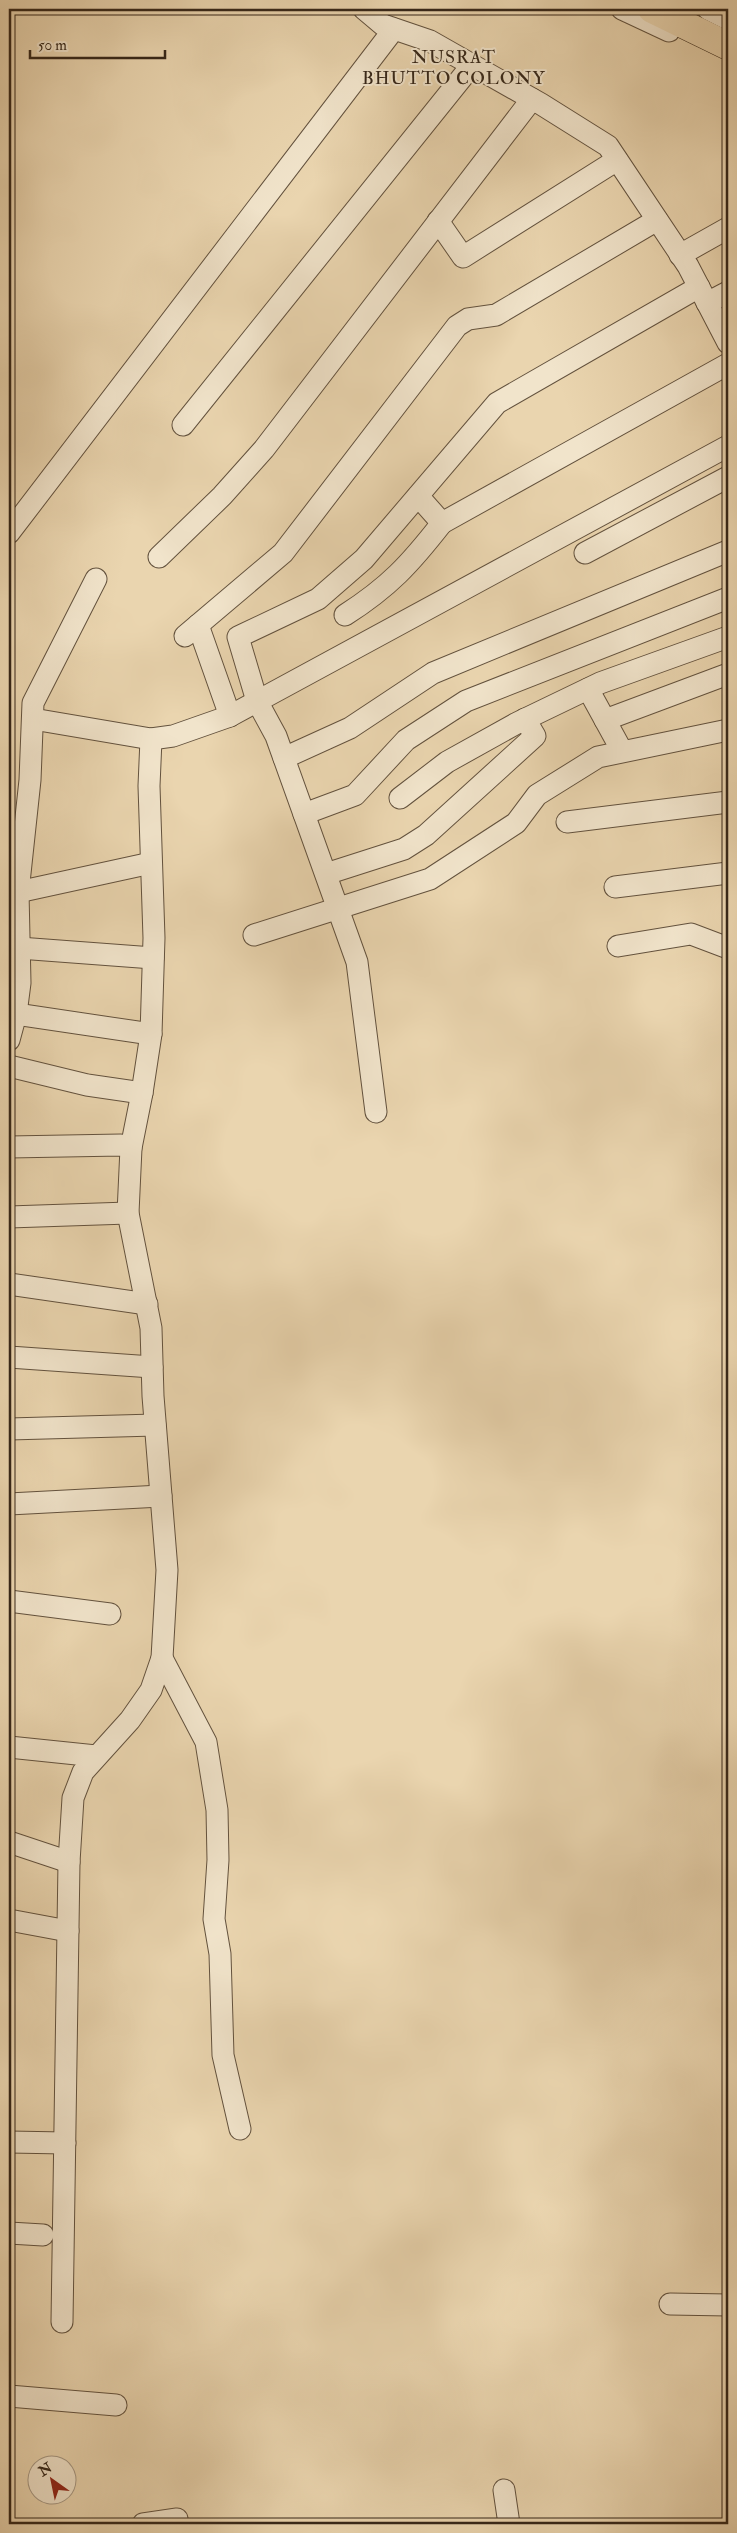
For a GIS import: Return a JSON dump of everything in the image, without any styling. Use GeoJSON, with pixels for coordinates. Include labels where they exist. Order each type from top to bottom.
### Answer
{"type":"FeatureCollection","features":[{"type":"Feature","properties":{"kind":"main road"},"geometry":{"type":"LineString","coordinates":[[652,9],[728,46]]}},
{"type":"Feature","properties":{"kind":"main road"},"geometry":{"type":"LineString","coordinates":[[693,9],[728,26]]}},
{"type":"Feature","properties":{"kind":"street"},"geometry":{"type":"LineString","coordinates":[[364,9],[383,25],[430,41],[532,99],[608,146],[680,255],[728,343]]}},
{"type":"Feature","properties":{"kind":"street"},"geometry":{"type":"LineString","coordinates":[[622,9],[728,60]]}},
{"type":"Feature","properties":{"kind":"street"},"geometry":{"type":"LineString","coordinates":[[708,9],[728,19]]}},
{"type":"Feature","properties":{"kind":"street"},"geometry":{"type":"LineString","coordinates":[[9,533],[394,29]]}},
{"type":"Feature","properties":{"kind":"street"},"geometry":{"type":"LineString","coordinates":[[183,425],[472,65]]}},
{"type":"Feature","properties":{"kind":"street"},"geometry":{"type":"LineString","coordinates":[[159,557],[222,496],[264,449],[532,99]]}},
{"type":"Feature","properties":{"kind":"street"},"geometry":{"type":"LineString","coordinates":[[438,221],[463,257],[617,160]]}},
{"type":"Feature","properties":{"kind":"street"},"geometry":{"type":"LineString","coordinates":[[230,716],[192,630],[283,553],[457,326],[468,319],[496,315],[657,220]]}},
{"type":"Feature","properties":{"kind":"street"},"geometry":{"type":"LineString","coordinates":[[680,255],[728,228]]}},
{"type":"Feature","properties":{"kind":"street"},"geometry":{"type":"LineString","coordinates":[[376,1112],[357,962],[276,736],[257,701],[238,637],[318,599],[364,559],[497,403],[703,295],[728,292]]}},
{"type":"Feature","properties":{"kind":"street"},"geometry":{"type":"LineString","coordinates":[[345,616],[378,594],[409,565],[442,523],[728,364]]}},
{"type":"Feature","properties":{"kind":"street"},"geometry":{"type":"LineString","coordinates":[[33,719],[150,740],[173,736],[230,716],[728,446]]}},
{"type":"Feature","properties":{"kind":"street"},"geometry":{"type":"LineString","coordinates":[[585,553],[728,477]]}},
{"type":"Feature","properties":{"kind":"street"},"geometry":{"type":"LineString","coordinates":[[418,496],[442,523]]}},
{"type":"Feature","properties":{"kind":"street"},"geometry":{"type":"LineString","coordinates":[[284,758],[350,728],[433,673],[728,551]]}},
{"type":"Feature","properties":{"kind":"street"},"geometry":{"type":"LineString","coordinates":[[9,1040],[19,948],[18,892],[30,780],[33,703],[96,579]]}},
{"type":"Feature","properties":{"kind":"street"},"geometry":{"type":"LineString","coordinates":[[304,814],[355,795],[406,740],[466,701],[728,598]]}},
{"type":"Feature","properties":{"kind":"street"},"geometry":{"type":"LineString","coordinates":[[400,798],[447,762],[526,719],[588,689],[728,637]]}},
{"type":"Feature","properties":{"kind":"street"},"geometry":{"type":"LineString","coordinates":[[605,720],[728,674]]}},
{"type":"Feature","properties":{"kind":"street"},"geometry":{"type":"LineString","coordinates":[[588,689],[622,751]]}},
{"type":"Feature","properties":{"kind":"street"},"geometry":{"type":"LineString","coordinates":[[326,874],[404,849],[426,835],[535,736],[526,719]]}},
{"type":"Feature","properties":{"kind":"street"},"geometry":{"type":"LineString","coordinates":[[254,934],[338,910],[430,879],[516,823],[537,795],[572,771],[598,757],[728,730]]}},
{"type":"Feature","properties":{"kind":"street"},"geometry":{"type":"LineString","coordinates":[[62,2322],[69,1862],[73,1798],[83,1772],[130,1720],[151,1690],[162,1658],[167,1570],[155,1425],[152,1328],[128,1213],[131,1148],[151,1034],[153,958],[149,786],[150,740]]}},
{"type":"Feature","properties":{"kind":"street"},"geometry":{"type":"LineString","coordinates":[[567,822],[728,802]]}},
{"type":"Feature","properties":{"kind":"street"},"geometry":{"type":"LineString","coordinates":[[18,892],[152,863]]}},
{"type":"Feature","properties":{"kind":"street"},"geometry":{"type":"LineString","coordinates":[[615,887],[728,873]]}},
{"type":"Feature","properties":{"kind":"street"},"geometry":{"type":"LineString","coordinates":[[618,946],[691,934],[728,948]]}},
{"type":"Feature","properties":{"kind":"street"},"geometry":{"type":"LineString","coordinates":[[19,948],[153,958]]}},
{"type":"Feature","properties":{"kind":"street"},"geometry":{"type":"LineString","coordinates":[[14,1005],[151,1034]]}},
{"type":"Feature","properties":{"kind":"street"},"geometry":{"type":"LineString","coordinates":[[9,1066],[87,1085],[142,1093]]}},
{"type":"Feature","properties":{"kind":"street"},"geometry":{"type":"LineString","coordinates":[[9,1147],[121,1145],[131,1148]]}},
{"type":"Feature","properties":{"kind":"street"},"geometry":{"type":"LineString","coordinates":[[9,1217],[128,1213]]}},
{"type":"Feature","properties":{"kind":"street"},"geometry":{"type":"LineString","coordinates":[[9,1284],[147,1304]]}},
{"type":"Feature","properties":{"kind":"street"},"geometry":{"type":"LineString","coordinates":[[9,1357],[152,1367]]}},
{"type":"Feature","properties":{"kind":"street"},"geometry":{"type":"LineString","coordinates":[[9,1429],[155,1425]]}},
{"type":"Feature","properties":{"kind":"street"},"geometry":{"type":"LineString","coordinates":[[9,1504],[161,1496]]}},
{"type":"Feature","properties":{"kind":"street"},"geometry":{"type":"LineString","coordinates":[[9,1601],[110,1614]]}},
{"type":"Feature","properties":{"kind":"street"},"geometry":{"type":"LineString","coordinates":[[162,1658],[206,1742],[217,1810],[218,1860],[214,1920],[220,1954],[223,2055],[240,2129]]}},
{"type":"Feature","properties":{"kind":"street"},"geometry":{"type":"LineString","coordinates":[[9,1747],[96,1756]]}},
{"type":"Feature","properties":{"kind":"street"},"geometry":{"type":"LineString","coordinates":[[9,1842],[69,1862]]}},
{"type":"Feature","properties":{"kind":"street"},"geometry":{"type":"LineString","coordinates":[[9,1920],[68,1931]]}},
{"type":"Feature","properties":{"kind":"street"},"geometry":{"type":"LineString","coordinates":[[9,2142],[65,2143]]}},
{"type":"Feature","properties":{"kind":"street"},"geometry":{"type":"LineString","coordinates":[[9,2233],[43,2234]]}},
{"type":"Feature","properties":{"kind":"street"},"geometry":{"type":"LineString","coordinates":[[670,2304],[728,2306]]}},
{"type":"Feature","properties":{"kind":"street"},"geometry":{"type":"LineString","coordinates":[[9,2396],[116,2405]]}},
{"type":"Feature","properties":{"kind":"street"},"geometry":{"type":"LineString","coordinates":[[504,2490],[509,2524]]}},
{"type":"Feature","properties":{"kind":"street"},"geometry":{"type":"LineString","coordinates":[[143,2524],[177,2519]]}},
{"type":"Feature","properties":{"kind":"district","name":"NUSRAT BHUTTO COLONY"},"geometry":{"type":"Point","coordinates":[454,67]}}]}
